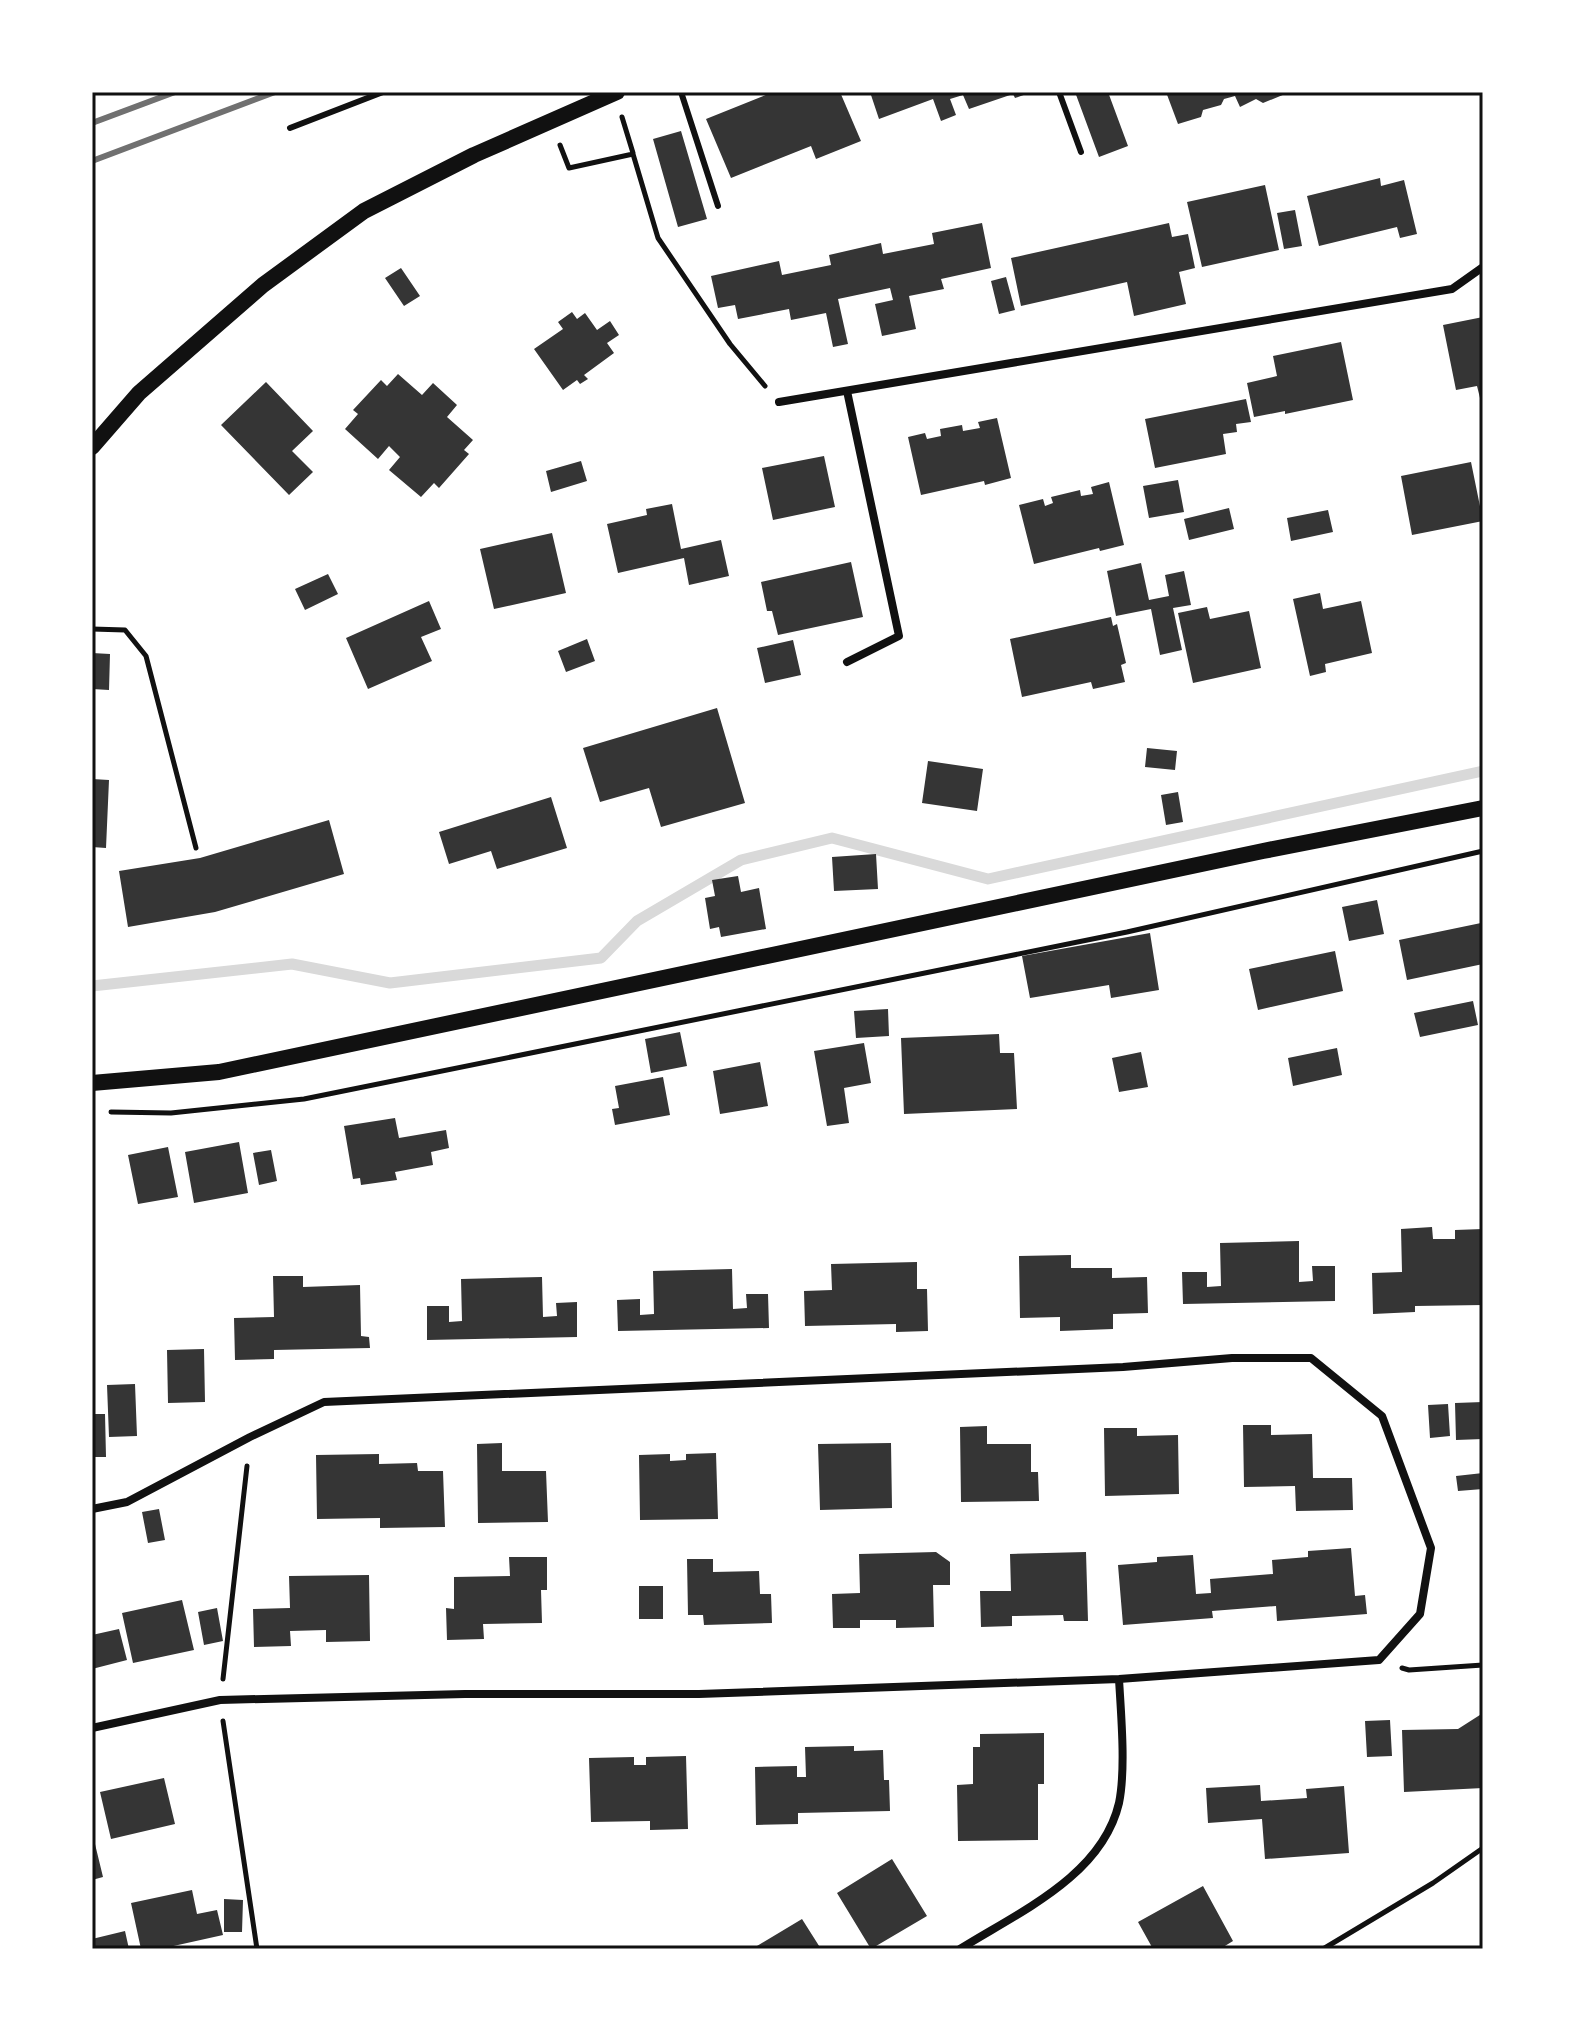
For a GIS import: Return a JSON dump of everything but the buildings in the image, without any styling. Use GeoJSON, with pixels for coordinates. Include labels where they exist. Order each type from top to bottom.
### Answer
{"type":"FeatureCollection","features":[{"type":"Feature","properties":{"kind":"main road"},"geometry":{"type":"LineString","coordinates":[[92,447],[139,393],[252,295],[364,211],[474,155],[616,93]]}},
{"type":"Feature","properties":{"kind":"main road"},"geometry":{"type":"LineString","coordinates":[[92,1083],[219,1072],[1263,851],[1483,808]]}},
{"type":"Feature","properties":{"kind":"street"},"geometry":{"type":"LineString","coordinates":[[779,402],[1452,289],[1483,267]]}},
{"type":"Feature","properties":{"kind":"street"},"geometry":{"type":"LineString","coordinates":[[847,391],[899,636],[847,662]]}},
{"type":"Feature","properties":{"kind":"street"},"geometry":{"type":"LineString","coordinates":[[92,1509],[127,1502],[324,1402],[1123,1367],[1232,1358],[1311,1358],[1382,1416],[1431,1548],[1420,1614],[1379,1660],[1119,1679],[699,1694],[465,1694],[220,1700],[92,1728]]}},
{"type":"Feature","properties":{"kind":"street"},"geometry":{"type":"LineString","coordinates":[[960,1949],[1066,1882],[1109,1835],[1119,1800],[1122,1738],[1119,1679]]}},
{"type":"Feature","properties":{"kind":"lane"},"geometry":{"type":"LineString","coordinates":[[290,128],[383,92]]}},
{"type":"Feature","properties":{"kind":"lane"},"geometry":{"type":"LineString","coordinates":[[681,92],[718,206]]}},
{"type":"Feature","properties":{"kind":"lane"},"geometry":{"type":"LineString","coordinates":[[1059,92],[1081,152]]}},
{"type":"Feature","properties":{"kind":"path"},"geometry":{"type":"LineString","coordinates":[[616,93],[658,238],[730,344],[779,402]]}},
{"type":"Feature","properties":{"kind":"path"},"geometry":{"type":"LineString","coordinates":[[551,121],[569,168],[633,154]]}},
{"type":"Feature","properties":{"kind":"path"},"geometry":{"type":"LineString","coordinates":[[92,629],[125,630],[146,656],[196,848]]}},
{"type":"Feature","properties":{"kind":"path"},"geometry":{"type":"LineString","coordinates":[[108,1112],[171,1113],[304,1099],[1112,935],[1483,851]]}},
{"type":"Feature","properties":{"kind":"path"},"geometry":{"type":"LineString","coordinates":[[1379,1660],[1409,1670],[1483,1665]]}},
{"type":"Feature","properties":{"kind":"path"},"geometry":{"type":"LineString","coordinates":[[1323,1949],[1433,1883],[1483,1848]]}},
{"type":"Feature","properties":{"kind":"waterway"},"geometry":{"type":"LineString","coordinates":[[92,986],[292,964],[390,983],[601,958],[637,921],[741,860],[832,838],[988,879],[1483,771]]}},
{"type":"Feature","properties":{"kind":"railway"},"geometry":{"type":"LineString","coordinates":[[92,123],[175,92]]}},
{"type":"Feature","properties":{"kind":"railway"},"geometry":{"type":"LineString","coordinates":[[92,161],[275,92]]}}]}
